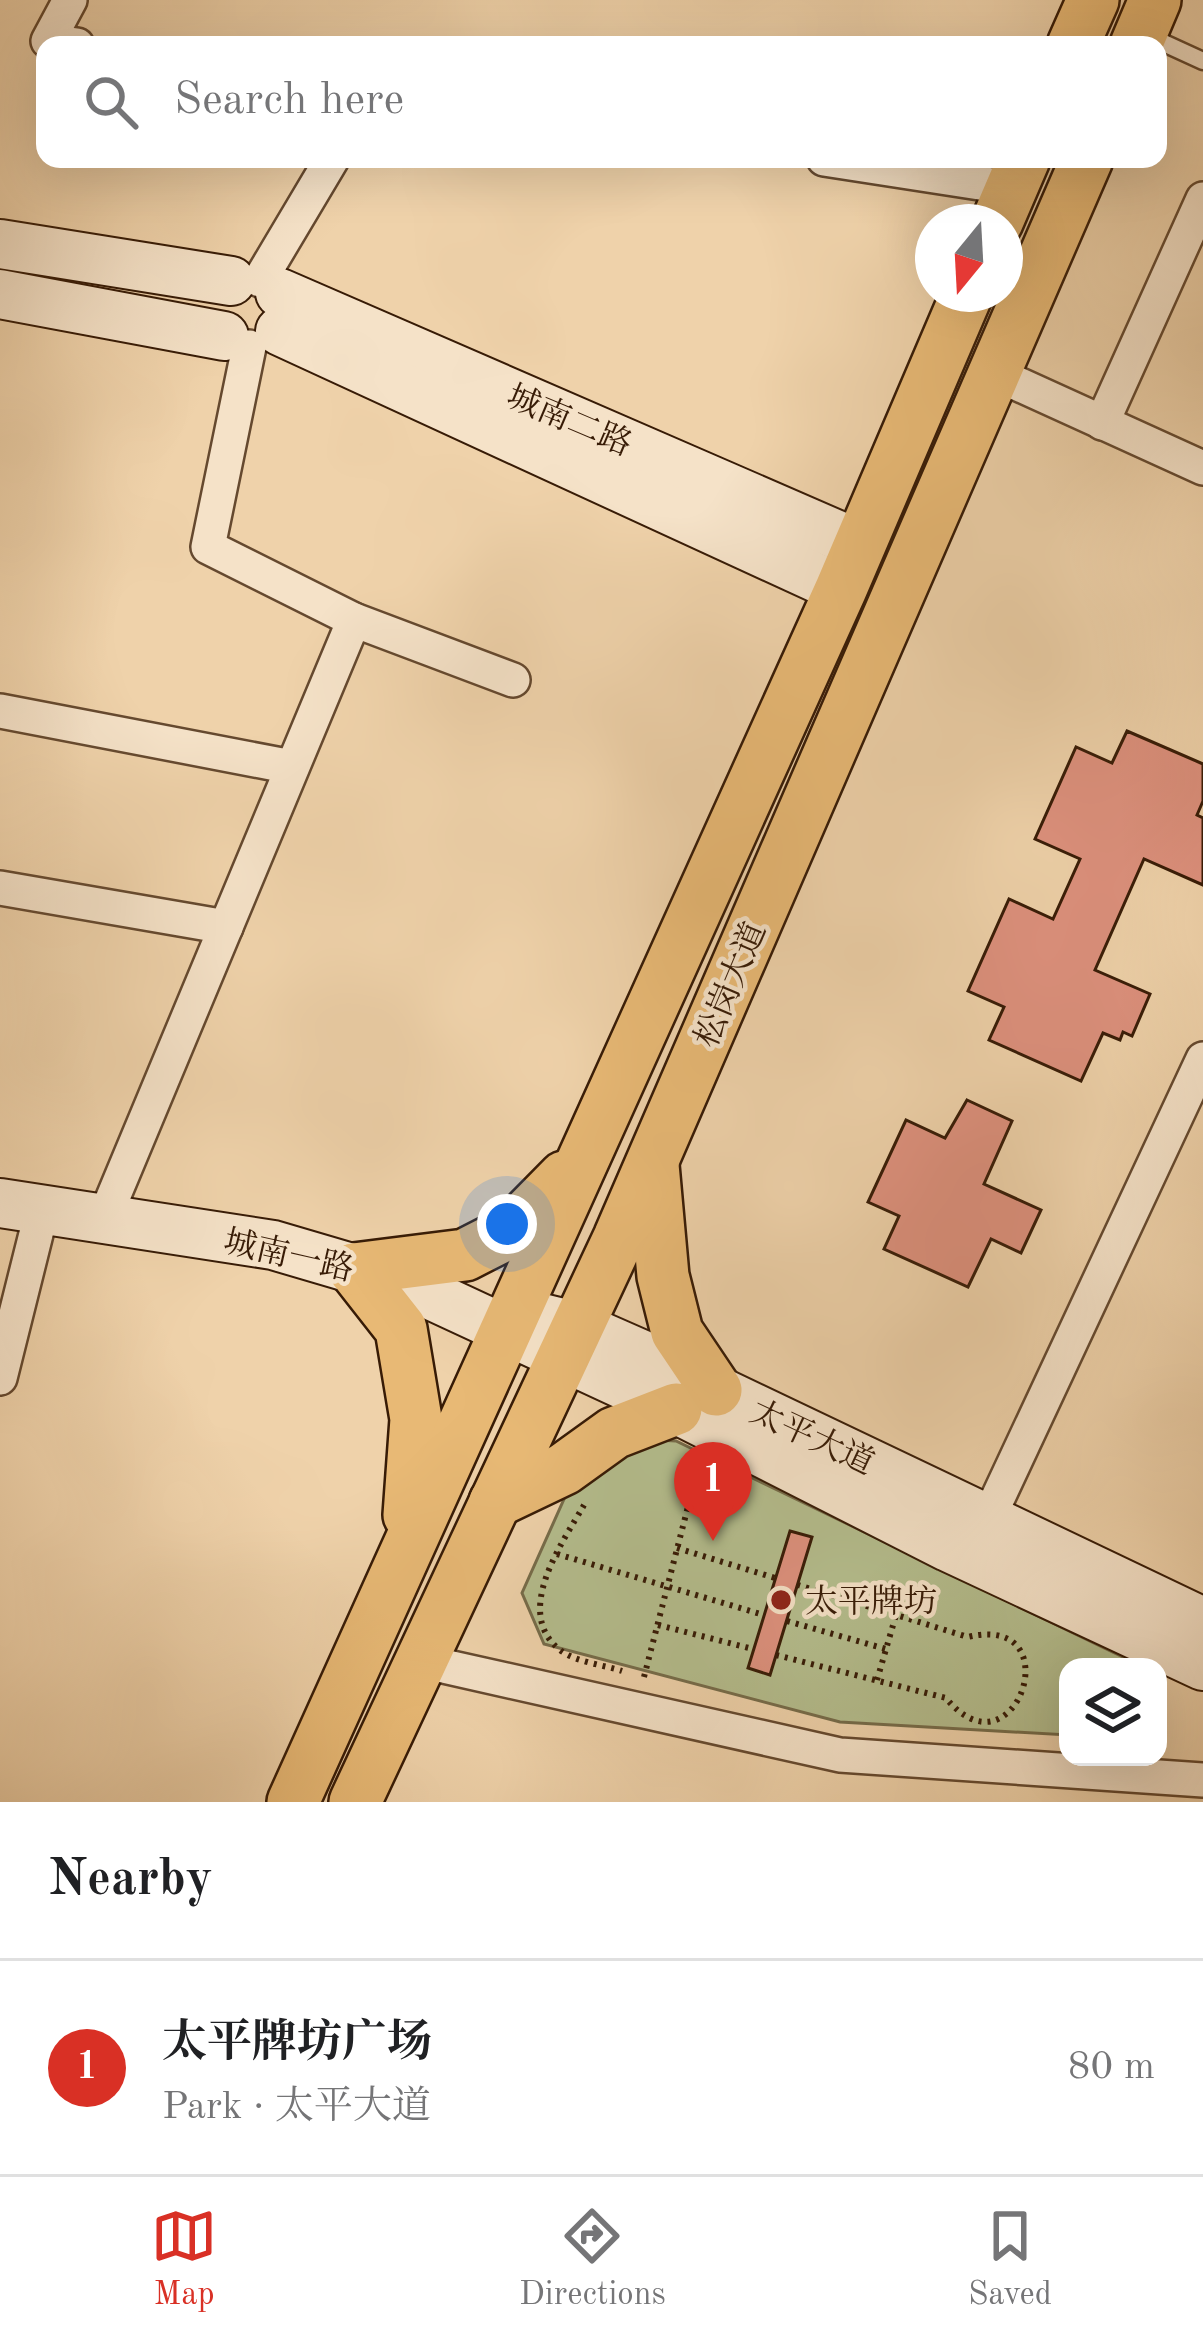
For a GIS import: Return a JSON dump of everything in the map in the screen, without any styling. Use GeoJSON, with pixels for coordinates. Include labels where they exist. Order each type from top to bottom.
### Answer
{"type":"FeatureCollection","features":[{"type":"Feature","properties":{"kind":"main road"},"geometry":{"type":"LineString","coordinates":[[1077,36],[1093,0]]}},
{"type":"Feature","properties":{"kind":"main road","name":"松岗大道"},"geometry":{"type":"LineString","coordinates":[[368,1787],[421,1660],[652,1160],[1083,168]]}},
{"type":"Feature","properties":{"kind":"main road","name":"松岗大道"},"geometry":{"type":"LineString","coordinates":[[293,1802],[591,1148],[959,312]]}},
{"type":"Feature","properties":{"kind":"main road"},"geometry":{"type":"LineString","coordinates":[[354,1269],[465,1255],[510,1232],[591,1148]]}},
{"type":"Feature","properties":{"kind":"main road"},"geometry":{"type":"LineString","coordinates":[[495,1502],[564,1469],[614,1433],[696,1400],[663,1276],[652,1160]]}},
{"type":"Feature","properties":{"kind":"main road"},"geometry":{"type":"LineString","coordinates":[[354,1269],[401,1329],[416,1419],[406,1554]]}},
{"type":"Feature","properties":{"kind":"street"},"geometry":{"type":"LineString","coordinates":[[50,36],[70,0]]}},
{"type":"Feature","properties":{"kind":"street"},"geometry":{"type":"LineString","coordinates":[[327,168],[254,311],[208,548],[354,620],[513,680]]}},
{"type":"Feature","properties":{"kind":"street"},"geometry":{"type":"LineString","coordinates":[[878,168],[1011,190]]}},
{"type":"Feature","properties":{"kind":"street"},"geometry":{"type":"LineString","coordinates":[[1102,423],[1203,199]]}},
{"type":"Feature","properties":{"kind":"street","name":"城南二路"},"geometry":{"type":"LineString","coordinates":[[0,244],[254,311],[850,567]]}},
{"type":"Feature","properties":{"kind":"street","name":"城南二路"},"geometry":{"type":"LineString","coordinates":[[0,294],[254,311]]}},
{"type":"Feature","properties":{"kind":"street"},"geometry":{"type":"LineString","coordinates":[[994,373],[1203,468]]}},
{"type":"Feature","properties":{"kind":"street"},"geometry":{"type":"LineString","coordinates":[[104,1219],[354,620]]}},
{"type":"Feature","properties":{"kind":"street"},"geometry":{"type":"LineString","coordinates":[[0,711],[292,767]]}},
{"type":"Feature","properties":{"kind":"street"},"geometry":{"type":"LineString","coordinates":[[0,888],[226,927]]}},
{"type":"Feature","properties":{"kind":"street"},"geometry":{"type":"LineString","coordinates":[[998,1524],[1203,1059]]}},
{"type":"Feature","properties":{"kind":"street"},"geometry":{"type":"LineString","coordinates":[[998,1524],[1203,1107]]}},
{"type":"Feature","properties":{"kind":"street"},"geometry":{"type":"LineString","coordinates":[[0,1378],[21,1206]]}},
{"type":"Feature","properties":{"kind":"street","name":"城南一路"},"geometry":{"type":"LineString","coordinates":[[21,1206],[273,1245],[512,1321]]}},
{"type":"Feature","properties":{"kind":"street"},"geometry":{"type":"LineString","coordinates":[[512,1321],[571,1342],[696,1400],[948,1546],[1203,1666]]}},
{"type":"Feature","properties":{"kind":"street","name":"太平大道"},"geometry":{"type":"LineString","coordinates":[[696,1400],[998,1524],[1203,1622]]}},
{"type":"Feature","properties":{"kind":"street"},"geometry":{"type":"LineString","coordinates":[[421,1660],[840,1755],[1203,1780]]}},
{"type":"Feature","properties":{"kind":"lane"},"geometry":{"type":"LineString","coordinates":[[1167,40],[1203,61]]}},
{"type":"Feature","properties":{"kind":"path"},"geometry":{"type":"LineString","coordinates":[[592,1492],[541,1589],[546,1631],[559,1649],[644,1677],[699,1464]]}},
{"type":"Feature","properties":{"kind":"path"},"geometry":{"type":"LineString","coordinates":[[677,1548],[776,1578]]}},
{"type":"Feature","properties":{"kind":"path"},"geometry":{"type":"LineString","coordinates":[[557,1554],[764,1615]]}},
{"type":"Feature","properties":{"kind":"path"},"geometry":{"type":"LineString","coordinates":[[776,1655],[946,1698],[966,1717],[980,1720],[1006,1714],[1024,1694],[1028,1680],[1021,1653],[997,1636],[968,1637],[798,1585]]}},
{"type":"Feature","properties":{"kind":"path"},"geometry":{"type":"LineString","coordinates":[[877,1680],[896,1615]]}},
{"type":"Feature","properties":{"kind":"path"},"geometry":{"type":"LineString","coordinates":[[787,1621],[886,1649]]}},
{"type":"Feature","properties":{"kind":"path"},"geometry":{"type":"LineString","coordinates":[[657,1624],[753,1649]]}},
{"type":"Feature","properties":{"kind":"path"},"geometry":{"type":"LineString","coordinates":[[997,1636],[1002,1624]]}},
{"type":"Feature","properties":{"kind":"path"},"geometry":{"type":"LineString","coordinates":[[975,1737],[980,1720]]}},
{"type":"Feature","properties":{"kind":"green space"},"geometry":{"type":"Polygon","coordinates":[[[638,1439],[676,1441],[1125,1658],[1059,1658],[1059,1734],[840,1722],[544,1644],[522,1593],[569,1488],[638,1439]]]}},
{"type":"Feature","properties":{"kind":"building"},"geometry":{"type":"Polygon","coordinates":[[[1127,731],[1203,764],[1203,801],[1197,815],[1203,818],[1203,885],[1144,859],[1095,970],[1150,994],[1132,1036],[1123,1032],[1120,1040],[1103,1033],[1081,1081],[989,1040],[1004,1007],[968,991],[1009,899],[1053,919],[1080,859],[1035,839],[1076,747],[1112,763],[1127,731]]]}},
{"type":"Feature","properties":{"kind":"building"},"geometry":{"type":"Polygon","coordinates":[[[967,1100],[1012,1121],[984,1184],[1041,1210],[1021,1253],[991,1239],[968,1287],[884,1249],[899,1216],[868,1202],[906,1120],[945,1138],[967,1100]]]}},
{"type":"Feature","properties":{"kind":"building","name":"太平牌坊"},"geometry":{"type":"Polygon","coordinates":[[[790,1531],[812,1537],[770,1675],[748,1668],[790,1531]]]}},
{"type":"Feature","properties":{"kind":"place","name":"太平牌坊广场"},"geometry":{"type":"Point","coordinates":[713,1541]}},
{"type":"Feature","properties":{"kind":"place","name":"太平牌坊"},"geometry":{"type":"Point","coordinates":[781,1600]}}]}
